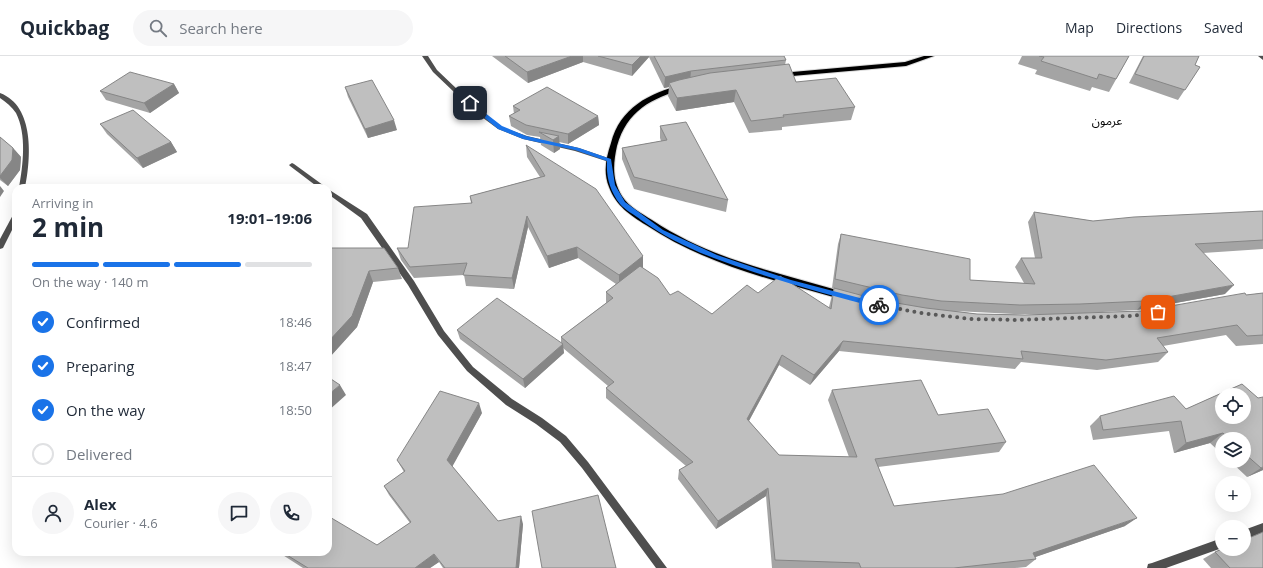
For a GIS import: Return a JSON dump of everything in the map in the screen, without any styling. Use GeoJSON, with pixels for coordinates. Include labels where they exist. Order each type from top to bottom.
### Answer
{"type":"FeatureCollection","features":[{"type":"Feature","properties":{"kind":"main road"},"geometry":{"type":"LineString","coordinates":[[771,76],[906,64],[931,56]]}},
{"type":"Feature","properties":{"kind":"main road"},"geometry":{"type":"LineString","coordinates":[[690,86],[657,94],[642,102],[625,121],[616,136],[609,160],[609,172],[612,185],[623,204],[661,232],[715,257],[790,282],[854,299]]}},
{"type":"Feature","properties":{"kind":"street"},"geometry":{"type":"LineString","coordinates":[[425,56],[435,71],[477,111],[500,128],[525,138],[577,149],[609,160]]}},
{"type":"Feature","properties":{"kind":"street"},"geometry":{"type":"LineString","coordinates":[[0,95],[18,112],[22,122],[27,162],[23,184]]}},
{"type":"Feature","properties":{"kind":"street"},"geometry":{"type":"LineString","coordinates":[[292,165],[318,184]]}},
{"type":"Feature","properties":{"kind":"street"},"geometry":{"type":"LineString","coordinates":[[332,193],[364,216],[410,283],[441,333],[470,369],[510,402],[563,439],[585,464],[662,568]]}},
{"type":"Feature","properties":{"kind":"street"},"geometry":{"type":"LineString","coordinates":[[0,246],[12,223]]}},
{"type":"Feature","properties":{"kind":"street"},"geometry":{"type":"LineString","coordinates":[[1251,532],[1263,528]]}},
{"type":"Feature","properties":{"kind":"street"},"geometry":{"type":"LineString","coordinates":[[1152,568],[1215,545]]}},
{"type":"Feature","properties":{"kind":"building"},"geometry":{"type":"Polygon","coordinates":[[[505,56],[572,56],[527,72],[505,56]]]}},
{"type":"Feature","properties":{"kind":"building"},"geometry":{"type":"Polygon","coordinates":[[[598,56],[641,56],[632,65],[598,56]]]}},
{"type":"Feature","properties":{"kind":"building"},"geometry":{"type":"Polygon","coordinates":[[[654,56],[784,56],[786,60],[691,71],[665,77],[654,56]]]}},
{"type":"Feature","properties":{"kind":"building"},"geometry":{"type":"Polygon","coordinates":[[[1039,56],[1129,56],[1116,79],[1099,74],[1097,79],[1041,61],[1044,57],[1039,56]]]}},
{"type":"Feature","properties":{"kind":"building"},"geometry":{"type":"Polygon","coordinates":[[[1144,56],[1199,56],[1195,65],[1200,67],[1185,90],[1135,74],[1144,56]]]}},
{"type":"Feature","properties":{"kind":"building"},"geometry":{"type":"Polygon","coordinates":[[[789,64],[796,82],[836,78],[855,107],[783,115],[784,117],[751,121],[736,90],[677,98],[669,83],[710,73],[789,64]]]}},
{"type":"Feature","properties":{"kind":"building"},"geometry":{"type":"Polygon","coordinates":[[[130,72],[174,84],[144,103],[100,91],[130,72]]]}},
{"type":"Feature","properties":{"kind":"building"},"geometry":{"type":"Polygon","coordinates":[[[372,80],[394,120],[365,129],[345,87],[372,80]]]}},
{"type":"Feature","properties":{"kind":"building"},"geometry":{"type":"Polygon","coordinates":[[[547,87],[598,116],[568,134],[526,125],[509,116],[520,110],[513,106],[547,87]]]}},
{"type":"Feature","properties":{"kind":"building"},"geometry":{"type":"Polygon","coordinates":[[[133,110],[171,142],[137,158],[100,124],[133,110]]]}},
{"type":"Feature","properties":{"kind":"building"},"geometry":{"type":"Polygon","coordinates":[[[686,122],[728,200],[634,177],[622,148],[667,140],[660,126],[686,122]]]}},
{"type":"Feature","properties":{"kind":"building"},"geometry":{"type":"Polygon","coordinates":[[[539,132],[559,136],[553,140],[539,132]]]}},
{"type":"Feature","properties":{"kind":"building"},"geometry":{"type":"Polygon","coordinates":[[[0,137],[13,148],[12,160],[0,176],[0,137]]]}},
{"type":"Feature","properties":{"kind":"building"},"geometry":{"type":"Polygon","coordinates":[[[526,145],[596,189],[643,256],[619,275],[577,247],[547,256],[527,216],[512,278],[463,275],[467,263],[410,267],[397,248],[408,248],[414,207],[472,203],[470,196],[545,176],[526,145]]]}},
{"type":"Feature","properties":{"kind":"building"},"geometry":{"type":"Polygon","coordinates":[[[1263,211],[1263,240],[1195,244],[1234,285],[1145,301],[1020,305],[941,301],[902,295],[835,279],[841,234],[970,259],[970,280],[1035,284],[1021,258],[1042,258],[1034,212],[1093,221],[1134,217],[1263,211]]]}},
{"type":"Feature","properties":{"kind":"building"},"geometry":{"type":"Polygon","coordinates":[[[332,248],[384,248],[398,268],[369,271],[352,316],[332,338],[332,248]]]}},
{"type":"Feature","properties":{"kind":"building"},"geometry":{"type":"Polygon","coordinates":[[[640,266],[658,278],[670,295],[678,291],[712,314],[747,285],[758,293],[780,276],[831,309],[834,288],[879,300],[926,308],[977,314],[1025,315],[1142,311],[1245,293],[1246,295],[1263,293],[1263,335],[1247,336],[1237,325],[1157,338],[1168,352],[1106,360],[1021,351],[1023,359],[843,341],[814,375],[782,355],[747,419],[779,455],[857,457],[832,390],[921,380],[938,415],[988,409],[1006,442],[875,459],[894,506],[1003,494],[1094,465],[1137,518],[1033,553],[1036,559],[954,568],[861,568],[859,563],[775,560],[768,488],[718,521],[679,470],[693,462],[606,388],[614,382],[561,337],[613,298],[606,292],[640,266]]]}},
{"type":"Feature","properties":{"kind":"building"},"geometry":{"type":"Polygon","coordinates":[[[497,298],[563,344],[523,379],[457,330],[497,298]]]}},
{"type":"Feature","properties":{"kind":"building"},"geometry":{"type":"Polygon","coordinates":[[[332,380],[340,385],[332,392],[332,380]]]}},
{"type":"Feature","properties":{"kind":"building"},"geometry":{"type":"Polygon","coordinates":[[[1242,384],[1247,388],[1233,388],[1242,384]]]}},
{"type":"Feature","properties":{"kind":"building"},"geometry":{"type":"Polygon","coordinates":[[[440,391],[479,403],[447,460],[498,521],[521,516],[516,568],[445,568],[434,554],[415,568],[308,568],[288,556],[332,556],[332,518],[377,545],[411,522],[384,486],[405,471],[397,460],[440,391]]]}},
{"type":"Feature","properties":{"kind":"building"},"geometry":{"type":"Polygon","coordinates":[[[1251,392],[1258,398],[1263,397],[1263,467],[1261,468],[1251,459],[1251,432],[1215,432],[1215,435],[1186,443],[1181,421],[1103,430],[1100,416],[1174,396],[1186,409],[1215,396],[1215,424],[1251,424],[1251,392]]]}},
{"type":"Feature","properties":{"kind":"building"},"geometry":{"type":"Polygon","coordinates":[[[598,495],[616,568],[542,568],[532,511],[598,495]]]}},
{"type":"Feature","properties":{"kind":"building"},"geometry":{"type":"Polygon","coordinates":[[[1263,532],[1263,568],[1230,568],[1219,556],[1251,556],[1251,537],[1263,532]]]}},
{"type":"Feature","properties":{"kind":"way so far"},"geometry":{"type":"LineString","coordinates":[[879,305],[921,313],[971,319],[1018,320],[1132,316],[1158,312]]}},
{"type":"Feature","properties":{"kind":"district","name":"عرمون"},"geometry":{"type":"Point","coordinates":[1107,120]}},
{"type":"Feature","properties":{"kind":"route"},"geometry":{"type":"LineString","coordinates":[[470,103],[477,111],[500,128],[525,138],[577,149],[609,160],[609,172],[612,185],[623,204],[661,232],[715,257],[790,282],[879,305]]}}]}
